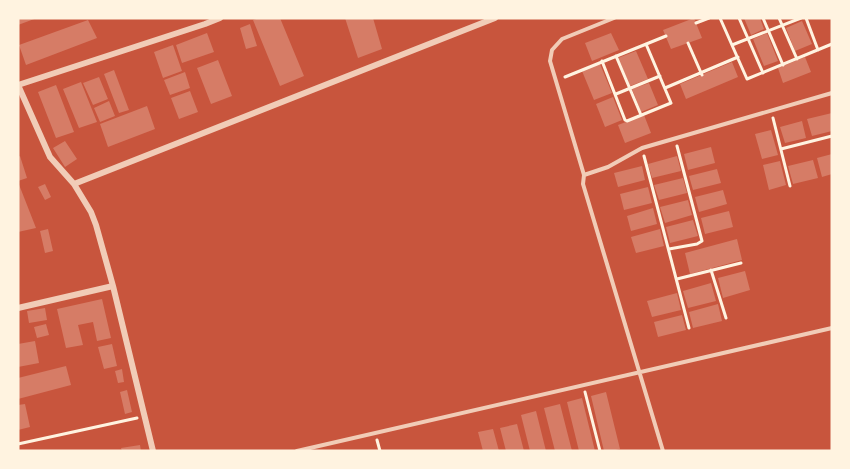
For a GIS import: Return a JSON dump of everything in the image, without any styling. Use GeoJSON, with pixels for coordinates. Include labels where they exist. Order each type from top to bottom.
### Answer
{"type":"FeatureCollection","features":[{"type":"Feature","properties":{"kind":"street"},"geometry":{"type":"LineString","coordinates":[[153,451],[113,286],[91,212],[74,184],[50,157],[18,85],[220,18]]}},
{"type":"Feature","properties":{"kind":"street"},"geometry":{"type":"LineString","coordinates":[[74,184],[495,18]]}},
{"type":"Feature","properties":{"kind":"street"},"geometry":{"type":"LineString","coordinates":[[18,308],[113,286]]}},
{"type":"Feature","properties":{"kind":"lane"},"geometry":{"type":"LineString","coordinates":[[614,18],[562,39],[552,50],[550,61],[584,175],[583,184],[663,451]]}},
{"type":"Feature","properties":{"kind":"lane"},"geometry":{"type":"LineString","coordinates":[[584,175],[608,167],[642,148],[832,93]]}},
{"type":"Feature","properties":{"kind":"lane"},"geometry":{"type":"LineString","coordinates":[[297,451],[832,328]]}},
{"type":"Feature","properties":{"kind":"path"},"geometry":{"type":"LineString","coordinates":[[696,23],[709,18]]}},
{"type":"Feature","properties":{"kind":"path"},"geometry":{"type":"LineString","coordinates":[[720,18],[747,79],[832,44]]}},
{"type":"Feature","properties":{"kind":"path"},"geometry":{"type":"LineString","coordinates":[[740,18],[763,73]]}},
{"type":"Feature","properties":{"kind":"path"},"geometry":{"type":"LineString","coordinates":[[763,18],[783,65]]}},
{"type":"Feature","properties":{"kind":"path"},"geometry":{"type":"LineString","coordinates":[[779,18],[797,59]]}},
{"type":"Feature","properties":{"kind":"path"},"geometry":{"type":"LineString","coordinates":[[732,45],[801,18]]}},
{"type":"Feature","properties":{"kind":"path"},"geometry":{"type":"LineString","coordinates":[[806,18],[819,50]]}},
{"type":"Feature","properties":{"kind":"path"},"geometry":{"type":"LineString","coordinates":[[555,81],[666,36]]}},
{"type":"Feature","properties":{"kind":"path"},"geometry":{"type":"LineString","coordinates":[[688,43],[702,74]]}},
{"type":"Feature","properties":{"kind":"path"},"geometry":{"type":"LineString","coordinates":[[602,61],[626,120],[641,115],[671,103],[646,44]]}},
{"type":"Feature","properties":{"kind":"path"},"geometry":{"type":"LineString","coordinates":[[616,56],[641,115]]}},
{"type":"Feature","properties":{"kind":"path"},"geometry":{"type":"LineString","coordinates":[[665,88],[738,57]]}},
{"type":"Feature","properties":{"kind":"path"},"geometry":{"type":"LineString","coordinates":[[616,94],[660,76]]}},
{"type":"Feature","properties":{"kind":"path"},"geometry":{"type":"LineString","coordinates":[[771,111],[790,186]]}},
{"type":"Feature","properties":{"kind":"path"},"geometry":{"type":"LineString","coordinates":[[781,149],[832,136]]}},
{"type":"Feature","properties":{"kind":"path"},"geometry":{"type":"LineString","coordinates":[[669,249],[702,241],[675,138]]}},
{"type":"Feature","properties":{"kind":"path"},"geometry":{"type":"LineString","coordinates":[[642,148],[689,328]]}},
{"type":"Feature","properties":{"kind":"path"},"geometry":{"type":"LineString","coordinates":[[677,279],[741,263]]}},
{"type":"Feature","properties":{"kind":"path"},"geometry":{"type":"LineString","coordinates":[[711,270],[726,318]]}},
{"type":"Feature","properties":{"kind":"path"},"geometry":{"type":"LineString","coordinates":[[583,385],[600,451]]}},
{"type":"Feature","properties":{"kind":"path"},"geometry":{"type":"LineString","coordinates":[[18,444],[144,417]]}},
{"type":"Feature","properties":{"kind":"building"},"geometry":{"type":"Polygon","coordinates":[[[18,18],[37,18],[18,25],[18,18]]]}},
{"type":"Feature","properties":{"kind":"building"},"geometry":{"type":"Polygon","coordinates":[[[280,18],[304,76],[280,86],[253,20],[280,18]]]}},
{"type":"Feature","properties":{"kind":"building"},"geometry":{"type":"Polygon","coordinates":[[[345,18],[373,18],[382,49],[358,58],[345,18]]]}},
{"type":"Feature","properties":{"kind":"building"},"geometry":{"type":"Polygon","coordinates":[[[694,18],[702,38],[671,49],[663,30],[694,18]]]}},
{"type":"Feature","properties":{"kind":"building"},"geometry":{"type":"Polygon","coordinates":[[[744,18],[760,18],[764,29],[751,35],[744,18]]]}},
{"type":"Feature","properties":{"kind":"building"},"geometry":{"type":"Polygon","coordinates":[[[88,20],[97,38],[26,65],[19,45],[88,20]]]}},
{"type":"Feature","properties":{"kind":"building"},"geometry":{"type":"Polygon","coordinates":[[[802,21],[812,44],[795,51],[786,28],[802,21]]]}},
{"type":"Feature","properties":{"kind":"building"},"geometry":{"type":"Polygon","coordinates":[[[250,24],[257,46],[246,49],[240,28],[250,24]]]}},
{"type":"Feature","properties":{"kind":"building"},"geometry":{"type":"Polygon","coordinates":[[[207,33],[214,52],[182,63],[176,45],[207,33]]]}},
{"type":"Feature","properties":{"kind":"building"},"geometry":{"type":"Polygon","coordinates":[[[611,33],[619,50],[592,61],[585,43],[611,33]]]}},
{"type":"Feature","properties":{"kind":"building"},"geometry":{"type":"Polygon","coordinates":[[[767,33],[778,61],[764,66],[753,39],[767,33]]]}},
{"type":"Feature","properties":{"kind":"building"},"geometry":{"type":"Polygon","coordinates":[[[173,45],[182,71],[163,78],[154,52],[173,45]]]}},
{"type":"Feature","properties":{"kind":"building"},"geometry":{"type":"Polygon","coordinates":[[[636,51],[648,79],[630,86],[618,58],[636,51]]]}},
{"type":"Feature","properties":{"kind":"building"},"geometry":{"type":"Polygon","coordinates":[[[805,57],[811,72],[783,83],[778,68],[805,57]]]}},
{"type":"Feature","properties":{"kind":"building"},"geometry":{"type":"Polygon","coordinates":[[[218,60],[232,96],[211,104],[197,68],[218,60]]]}},
{"type":"Feature","properties":{"kind":"building"},"geometry":{"type":"Polygon","coordinates":[[[732,62],[738,77],[686,99],[680,84],[732,62]]]}},
{"type":"Feature","properties":{"kind":"building"},"geometry":{"type":"Polygon","coordinates":[[[600,64],[612,93],[594,100],[582,71],[600,64]]]}},
{"type":"Feature","properties":{"kind":"building"},"geometry":{"type":"Polygon","coordinates":[[[114,70],[129,110],[119,113],[104,74],[114,70]]]}},
{"type":"Feature","properties":{"kind":"building"},"geometry":{"type":"Polygon","coordinates":[[[185,72],[190,88],[170,95],[164,80],[185,72]]]}},
{"type":"Feature","properties":{"kind":"building"},"geometry":{"type":"Polygon","coordinates":[[[99,77],[108,99],[93,105],[83,83],[99,77]]]}},
{"type":"Feature","properties":{"kind":"building"},"geometry":{"type":"Polygon","coordinates":[[[81,82],[97,122],[79,128],[63,89],[81,82]]]}},
{"type":"Feature","properties":{"kind":"building"},"geometry":{"type":"Polygon","coordinates":[[[649,83],[658,105],[641,112],[632,89],[649,83]]]}},
{"type":"Feature","properties":{"kind":"building"},"geometry":{"type":"Polygon","coordinates":[[[56,85],[74,132],[56,138],[38,92],[56,85]]]}},
{"type":"Feature","properties":{"kind":"building"},"geometry":{"type":"Polygon","coordinates":[[[190,91],[198,112],[179,119],[171,98],[190,91]]]}},
{"type":"Feature","properties":{"kind":"building"},"geometry":{"type":"Polygon","coordinates":[[[613,97],[622,120],[605,127],[596,104],[613,97]]]}},
{"type":"Feature","properties":{"kind":"building"},"geometry":{"type":"Polygon","coordinates":[[[109,101],[115,116],[100,122],[94,108],[109,101]]]}},
{"type":"Feature","properties":{"kind":"building"},"geometry":{"type":"Polygon","coordinates":[[[147,106],[155,129],[108,147],[100,124],[147,106]]]}},
{"type":"Feature","properties":{"kind":"building"},"geometry":{"type":"Polygon","coordinates":[[[832,113],[832,131],[812,136],[807,119],[832,113]]]}},
{"type":"Feature","properties":{"kind":"building"},"geometry":{"type":"Polygon","coordinates":[[[644,115],[651,133],[625,143],[618,125],[644,115]]]}},
{"type":"Feature","properties":{"kind":"building"},"geometry":{"type":"Polygon","coordinates":[[[802,121],[806,138],[785,143],[780,127],[802,121]]]}},
{"type":"Feature","properties":{"kind":"building"},"geometry":{"type":"Polygon","coordinates":[[[771,130],[778,155],[762,159],[755,134],[771,130]]]}},
{"type":"Feature","properties":{"kind":"building"},"geometry":{"type":"Polygon","coordinates":[[[65,141],[77,159],[65,167],[53,148],[65,141]]]}},
{"type":"Feature","properties":{"kind":"building"},"geometry":{"type":"Polygon","coordinates":[[[711,147],[715,163],[688,170],[684,154],[711,147]]]}},
{"type":"Feature","properties":{"kind":"building"},"geometry":{"type":"Polygon","coordinates":[[[832,154],[832,174],[822,177],[817,158],[832,154]]]}},
{"type":"Feature","properties":{"kind":"building"},"geometry":{"type":"Polygon","coordinates":[[[20,156],[27,178],[18,181],[18,157],[20,156]]]}},
{"type":"Feature","properties":{"kind":"building"},"geometry":{"type":"Polygon","coordinates":[[[677,156],[681,171],[652,178],[648,164],[677,156]]]}},
{"type":"Feature","properties":{"kind":"building"},"geometry":{"type":"Polygon","coordinates":[[[813,160],[818,178],[793,184],[788,166],[813,160]]]}},
{"type":"Feature","properties":{"kind":"building"},"geometry":{"type":"Polygon","coordinates":[[[780,161],[786,185],[769,190],[763,165],[780,161]]]}},
{"type":"Feature","properties":{"kind":"building"},"geometry":{"type":"Polygon","coordinates":[[[642,166],[645,180],[618,187],[614,173],[642,166]]]}},
{"type":"Feature","properties":{"kind":"building"},"geometry":{"type":"Polygon","coordinates":[[[717,169],[721,183],[693,190],[689,176],[717,169]]]}},
{"type":"Feature","properties":{"kind":"building"},"geometry":{"type":"Polygon","coordinates":[[[683,178],[687,193],[659,200],[654,185],[683,178]]]}},
{"type":"Feature","properties":{"kind":"building"},"geometry":{"type":"Polygon","coordinates":[[[18,182],[36,228],[18,232],[18,182]]]}},
{"type":"Feature","properties":{"kind":"building"},"geometry":{"type":"Polygon","coordinates":[[[45,184],[51,197],[45,200],[38,187],[45,184]]]}},
{"type":"Feature","properties":{"kind":"building"},"geometry":{"type":"Polygon","coordinates":[[[648,187],[652,203],[624,210],[620,194],[648,187]]]}},
{"type":"Feature","properties":{"kind":"building"},"geometry":{"type":"Polygon","coordinates":[[[723,190],[727,204],[699,212],[695,197],[723,190]]]}},
{"type":"Feature","properties":{"kind":"building"},"geometry":{"type":"Polygon","coordinates":[[[688,200],[692,215],[665,223],[660,207],[688,200]]]}},
{"type":"Feature","properties":{"kind":"building"},"geometry":{"type":"Polygon","coordinates":[[[653,208],[657,224],[631,231],[627,216],[653,208]]]}},
{"type":"Feature","properties":{"kind":"building"},"geometry":{"type":"Polygon","coordinates":[[[729,211],[733,227],[705,234],[701,218],[729,211]]]}},
{"type":"Feature","properties":{"kind":"building"},"geometry":{"type":"Polygon","coordinates":[[[693,220],[698,236],[670,243],[666,227],[693,220]]]}},
{"type":"Feature","properties":{"kind":"building"},"geometry":{"type":"Polygon","coordinates":[[[48,229],[53,251],[45,253],[40,231],[48,229]]]}},
{"type":"Feature","properties":{"kind":"building"},"geometry":{"type":"Polygon","coordinates":[[[660,229],[664,246],[636,253],[631,237],[660,229]]]}},
{"type":"Feature","properties":{"kind":"building"},"geometry":{"type":"Polygon","coordinates":[[[737,239],[742,260],[690,274],[685,253],[737,239]]]}},
{"type":"Feature","properties":{"kind":"building"},"geometry":{"type":"Polygon","coordinates":[[[745,271],[750,290],[723,298],[718,278],[745,271]]]}},
{"type":"Feature","properties":{"kind":"building"},"geometry":{"type":"Polygon","coordinates":[[[711,283],[716,301],[688,308],[683,291],[711,283]]]}},
{"type":"Feature","properties":{"kind":"building"},"geometry":{"type":"Polygon","coordinates":[[[677,293],[681,310],[652,317],[647,301],[677,293]]]}},
{"type":"Feature","properties":{"kind":"building"},"geometry":{"type":"Polygon","coordinates":[[[102,299],[111,338],[97,341],[93,322],[78,325],[83,345],[66,348],[57,309],[102,299]]]}},
{"type":"Feature","properties":{"kind":"building"},"geometry":{"type":"Polygon","coordinates":[[[718,304],[722,321],[693,328],[689,312],[718,304]]]}},
{"type":"Feature","properties":{"kind":"building"},"geometry":{"type":"Polygon","coordinates":[[[45,308],[47,320],[29,323],[27,311],[45,308]]]}},
{"type":"Feature","properties":{"kind":"building"},"geometry":{"type":"Polygon","coordinates":[[[682,315],[686,330],[658,337],[654,322],[682,315]]]}},
{"type":"Feature","properties":{"kind":"building"},"geometry":{"type":"Polygon","coordinates":[[[46,324],[49,335],[37,338],[34,327],[46,324]]]}},
{"type":"Feature","properties":{"kind":"building"},"geometry":{"type":"Polygon","coordinates":[[[35,341],[39,363],[18,367],[18,344],[35,341]]]}},
{"type":"Feature","properties":{"kind":"building"},"geometry":{"type":"Polygon","coordinates":[[[112,344],[117,366],[104,369],[98,347],[112,344]]]}},
{"type":"Feature","properties":{"kind":"building"},"geometry":{"type":"Polygon","coordinates":[[[66,366],[71,385],[18,399],[18,378],[66,366]]]}},
{"type":"Feature","properties":{"kind":"building"},"geometry":{"type":"Polygon","coordinates":[[[122,369],[124,382],[118,383],[115,371],[122,369]]]}},
{"type":"Feature","properties":{"kind":"building"},"geometry":{"type":"Polygon","coordinates":[[[127,390],[132,412],[125,414],[120,392],[127,390]]]}},
{"type":"Feature","properties":{"kind":"building"},"geometry":{"type":"Polygon","coordinates":[[[606,392],[620,449],[611,451],[604,451],[591,396],[606,392]]]}},
{"type":"Feature","properties":{"kind":"building"},"geometry":{"type":"Polygon","coordinates":[[[582,398],[595,451],[579,451],[567,402],[582,398]]]}},
{"type":"Feature","properties":{"kind":"building"},"geometry":{"type":"Polygon","coordinates":[[[25,404],[30,427],[18,430],[18,405],[25,404]]]}},
{"type":"Feature","properties":{"kind":"building"},"geometry":{"type":"Polygon","coordinates":[[[560,404],[572,451],[555,451],[544,408],[560,404]]]}},
{"type":"Feature","properties":{"kind":"building"},"geometry":{"type":"Polygon","coordinates":[[[536,411],[546,451],[530,451],[521,415],[536,411]]]}},
{"type":"Feature","properties":{"kind":"building"},"geometry":{"type":"Polygon","coordinates":[[[517,424],[524,451],[506,451],[500,428],[517,424]]]}},
{"type":"Feature","properties":{"kind":"building"},"geometry":{"type":"Polygon","coordinates":[[[493,429],[499,451],[483,451],[478,432],[493,429]]]}},
{"type":"Feature","properties":{"kind":"building"},"geometry":{"type":"Polygon","coordinates":[[[140,445],[141,451],[122,451],[121,448],[140,445]]]}}]}
